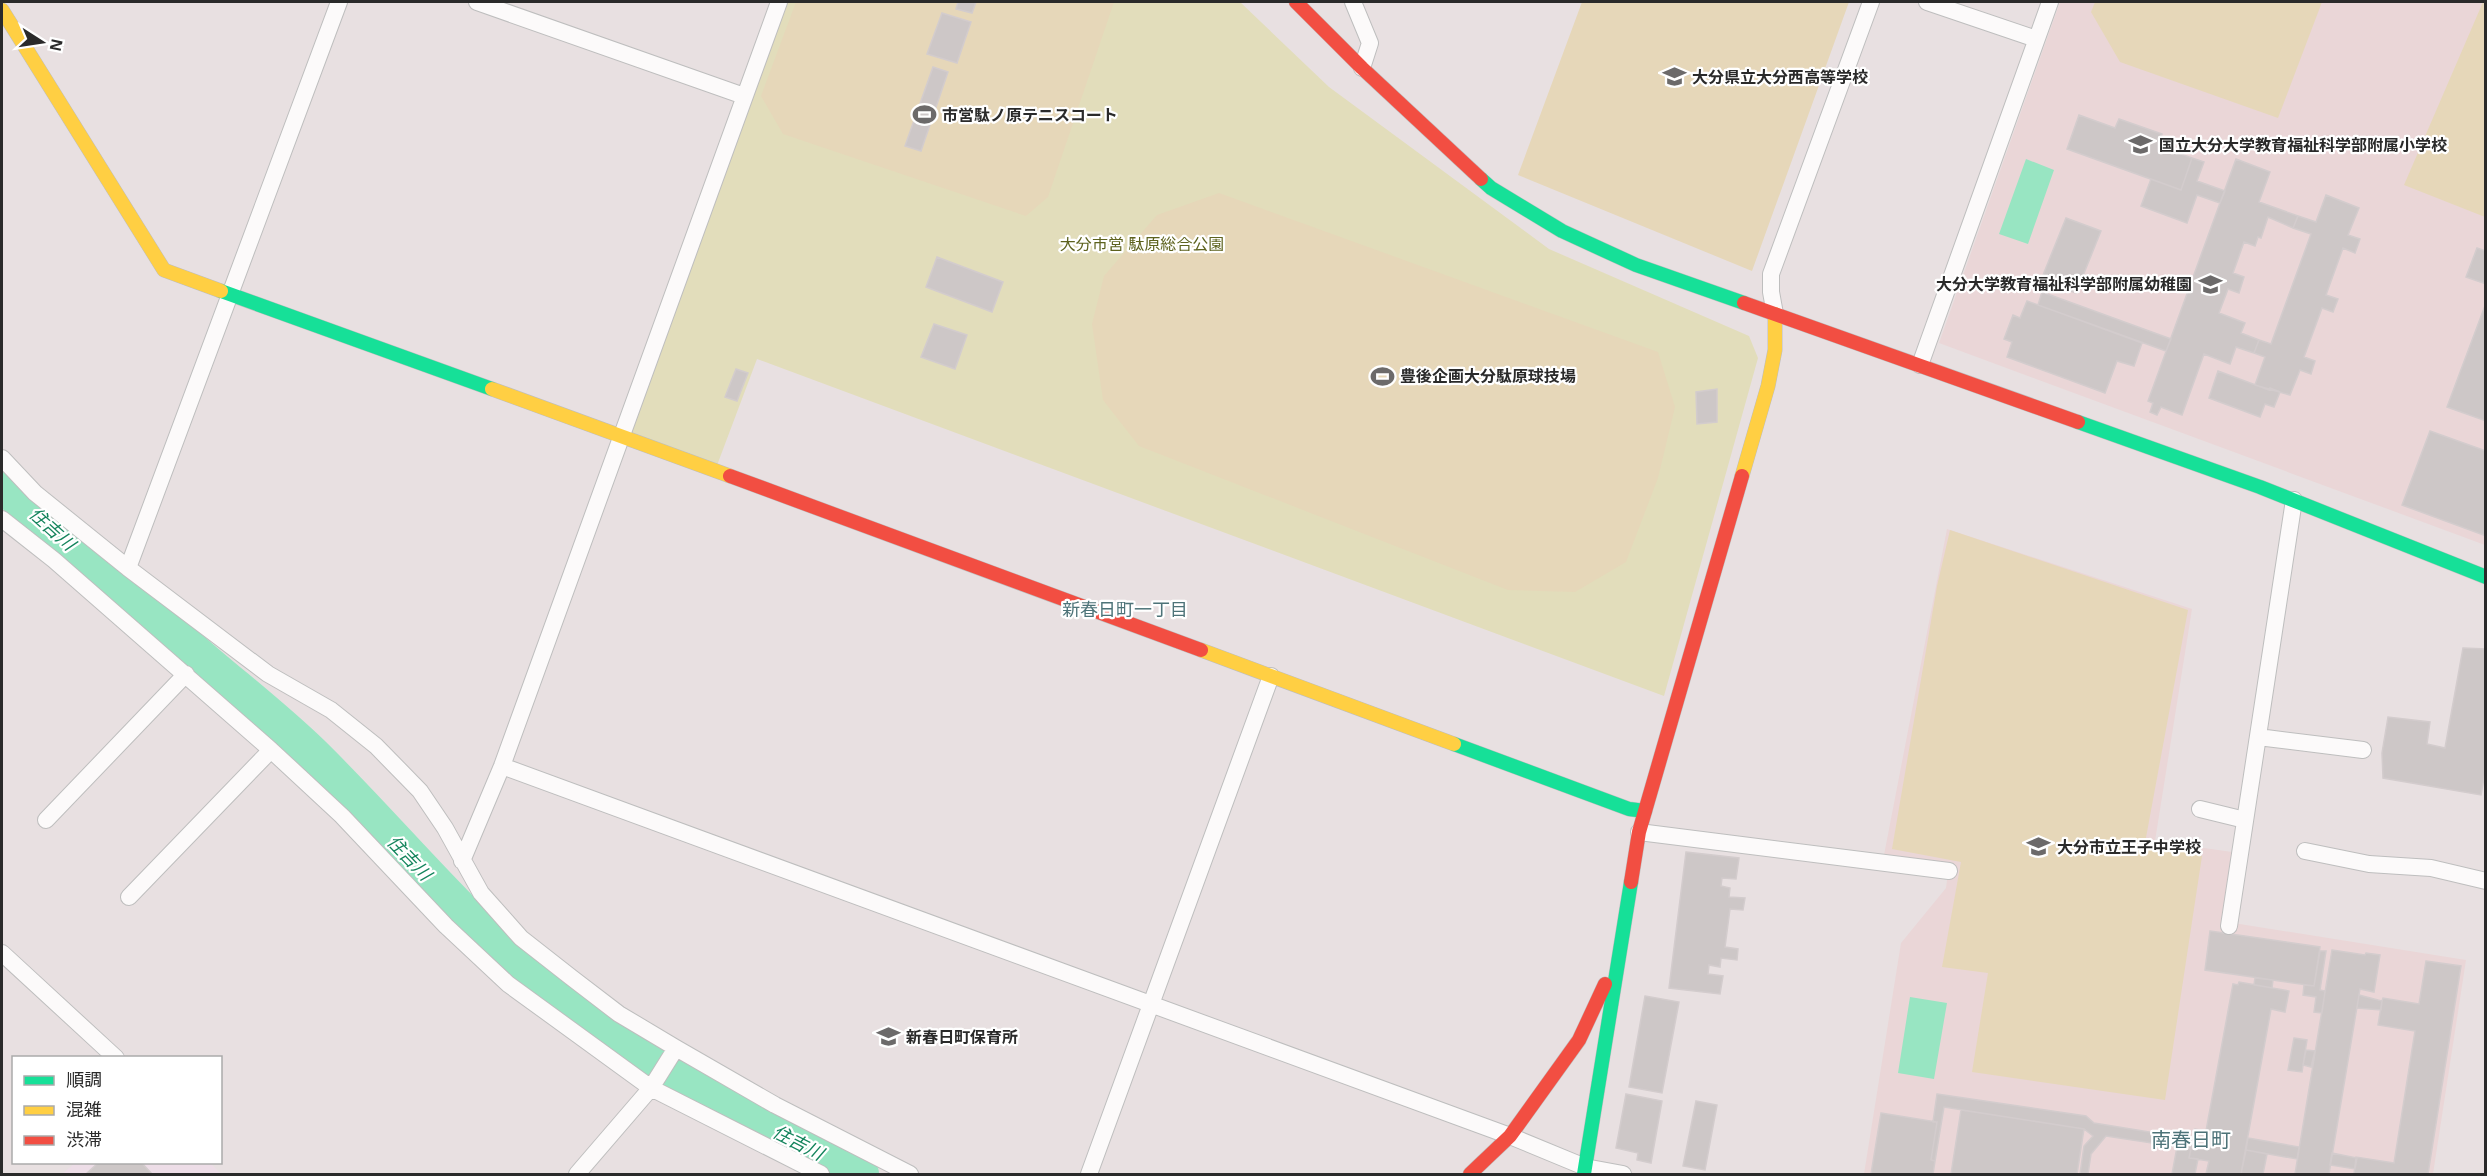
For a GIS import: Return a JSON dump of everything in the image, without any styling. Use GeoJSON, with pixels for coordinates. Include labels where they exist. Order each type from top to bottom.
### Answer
{"type":"FeatureCollection","features":[{"type":"Feature","properties":{"kind":"street"},"geometry":{"type":"LineString","coordinates":[[128,568],[339,2]]}},
{"type":"Feature","properties":{"kind":"street"},"geometry":{"type":"LineString","coordinates":[[477,2],[744,96]]}},
{"type":"Feature","properties":{"kind":"street"},"geometry":{"type":"LineString","coordinates":[[462,861],[502,766],[620,435],[779,2]]}},
{"type":"Feature","properties":{"kind":"street"},"geometry":{"type":"LineString","coordinates":[[1296,2],[1362,68],[1491,188],[1534,216],[1612,255],[2294,500],[2486,577]]}},
{"type":"Feature","properties":{"kind":"street"},"geometry":{"type":"LineString","coordinates":[[1353,2],[1370,43],[1362,68]]}},
{"type":"Feature","properties":{"kind":"street"},"geometry":{"type":"LineString","coordinates":[[1585,1171],[1640,832],[1768,386],[1775,350],[1775,314],[1771,274],[1871,2]]}},
{"type":"Feature","properties":{"kind":"street"},"geometry":{"type":"LineString","coordinates":[[1927,2],[2036,39]]}},
{"type":"Feature","properties":{"kind":"street"},"geometry":{"type":"LineString","coordinates":[[1920,365],[2050,2]]}},
{"type":"Feature","properties":{"kind":"street"},"geometry":{"type":"LineString","coordinates":[[2,10],[164,270],[620,435],[1629,809],[1645,811]]}},
{"type":"Feature","properties":{"kind":"street"},"geometry":{"type":"LineString","coordinates":[[2,458],[35,493],[128,568],[268,674],[331,710],[376,746],[420,791],[445,828],[481,893],[521,938],[619,1014],[674,1051],[910,1174]]}},
{"type":"Feature","properties":{"kind":"street"},"geometry":{"type":"LineString","coordinates":[[2229,926],[2294,500]]}},
{"type":"Feature","properties":{"kind":"street"},"geometry":{"type":"LineString","coordinates":[[2,519],[54,560],[271,750],[342,816],[446,926],[508,984],[654,1083],[821,1174]]}},
{"type":"Feature","properties":{"kind":"street"},"geometry":{"type":"LineString","coordinates":[[46,820],[186,674]]}},
{"type":"Feature","properties":{"kind":"street"},"geometry":{"type":"LineString","coordinates":[[1089,1174],[1271,676]]}},
{"type":"Feature","properties":{"kind":"street"},"geometry":{"type":"LineString","coordinates":[[2258,737],[2363,750]]}},
{"type":"Feature","properties":{"kind":"street"},"geometry":{"type":"LineString","coordinates":[[129,897],[271,750]]}},
{"type":"Feature","properties":{"kind":"street"},"geometry":{"type":"LineString","coordinates":[[502,766],[1510,1136],[1585,1171],[1623,1174]]}},
{"type":"Feature","properties":{"kind":"street"},"geometry":{"type":"LineString","coordinates":[[2200,809],[2245,820]]}},
{"type":"Feature","properties":{"kind":"street"},"geometry":{"type":"LineString","coordinates":[[1640,832],[1948,871]]}},
{"type":"Feature","properties":{"kind":"street"},"geometry":{"type":"LineString","coordinates":[[2305,851],[2369,864],[2430,868],[2486,881]]}},
{"type":"Feature","properties":{"kind":"street"},"geometry":{"type":"LineString","coordinates":[[1470,1174],[1510,1136],[1579,1040],[1603,992],[1628,897]]}},
{"type":"Feature","properties":{"kind":"street"},"geometry":{"type":"LineString","coordinates":[[2,954],[114,1056]]}},
{"type":"Feature","properties":{"kind":"street"},"geometry":{"type":"LineString","coordinates":[[578,1174],[654,1083],[674,1051]]}},
{"type":"Feature","properties":{"kind":"shaded area"},"geometry":{"type":"Polygon","coordinates":[[[2060,2],[2485,2],[2485,545],[1939,343],[2060,2]]]}},
{"type":"Feature","properties":{"kind":"shaded area"},"geometry":{"type":"Polygon","coordinates":[[[2026,159],[2054,170],[2028,244],[1999,234],[2026,159]]]}},
{"type":"Feature","properties":{"kind":"shaded area","name":"大分市立王子中学校"},"geometry":{"type":"Polygon","coordinates":[[[1947,529],[2192,609],[2155,841],[2232,852],[2221,921],[2466,960],[2433,1174],[1864,1174],[1901,943],[1946,888],[1949,865],[1884,855],[1947,529]]]}},
{"type":"Feature","properties":{"kind":"shaded area"},"geometry":{"type":"Polygon","coordinates":[[[1910,997],[1947,1003],[1934,1079],[1898,1073],[1910,997]]]}},
{"type":"Feature","properties":{"kind":"shaded area"},"geometry":{"type":"Polygon","coordinates":[[[74,1164],[211,1164],[221,1174],[62,1174],[74,1164]]]}},
{"type":"Feature","properties":{"kind":"green space","name":"大分市営 駄原総合公園"},"geometry":{"type":"Polygon","coordinates":[[[784,2],[1240,2],[1329,87],[1549,249],[1749,336],[1758,358],[1664,696],[757,359],[716,468],[625,433],[784,2]]]}},
{"type":"Feature","properties":{"kind":"green space","name":"市営駄ノ原テニスコート"},"geometry":{"type":"Polygon","coordinates":[[[796,2],[1114,2],[1048,197],[1026,216],[783,134],[761,96],[796,2]]]}},
{"type":"Feature","properties":{"kind":"green space","name":"大分県立大分西高等学校"},"geometry":{"type":"Polygon","coordinates":[[[1582,2],[1849,2],[1752,271],[1518,175],[1582,2]]]}},
{"type":"Feature","properties":{"kind":"green space"},"geometry":{"type":"Polygon","coordinates":[[[2095,2],[2322,2],[2278,118],[2120,62],[2091,12],[2095,2]]]}},
{"type":"Feature","properties":{"kind":"green space"},"geometry":{"type":"Polygon","coordinates":[[[2483,2],[2486,2],[2485,217],[2404,185],[2483,2]]]}},
{"type":"Feature","properties":{"kind":"green space","name":"豊後企画大分駄原球技場"},"geometry":{"type":"Polygon","coordinates":[[[1219,193],[1658,352],[1675,407],[1658,478],[1626,562],[1575,592],[1508,590],[1139,446],[1103,400],[1092,324],[1104,276],[1157,215],[1219,193]]]}},
{"type":"Feature","properties":{"kind":"green space"},"geometry":{"type":"Polygon","coordinates":[[[1950,530],[2188,610],[2145,843],[2202,856],[2165,1100],[1972,1072],[1988,973],[1942,967],[1961,862],[1892,849],[1937,586],[1950,530]]]}},
{"type":"Feature","properties":{"kind":"building"},"geometry":{"type":"Polygon","coordinates":[[[958,2],[976,2],[972,13],[956,9],[958,2]]]}},
{"type":"Feature","properties":{"kind":"building"},"geometry":{"type":"Polygon","coordinates":[[[942,13],[971,22],[957,63],[927,54],[942,13]]]}},
{"type":"Feature","properties":{"kind":"building"},"geometry":{"type":"Polygon","coordinates":[[[933,67],[948,72],[921,151],[905,146],[933,67]]]}},
{"type":"Feature","properties":{"kind":"building"},"geometry":{"type":"Polygon","coordinates":[[[2079,115],[2115,128],[2119,119],[2162,134],[2159,146],[2192,158],[2181,190],[2067,149],[2079,115]]]}},
{"type":"Feature","properties":{"kind":"building"},"geometry":{"type":"Polygon","coordinates":[[[2192,158],[2204,162],[2197,181],[2225,191],[2220,203],[2197,195],[2187,223],[2141,206],[2151,179],[2181,190],[2192,158]]]}},
{"type":"Feature","properties":{"kind":"building"},"geometry":{"type":"Polygon","coordinates":[[[2236,159],[2270,172],[2259,202],[2298,216],[2293,228],[2268,217],[2261,238],[2258,237],[2255,246],[2244,242],[2233,273],[2244,277],[2239,293],[2228,289],[2219,313],[2245,323],[2241,333],[2259,340],[2254,353],[2236,347],[2230,364],[2204,354],[2182,415],[2161,407],[2157,415],[2150,412],[2153,403],[2148,401],[2236,159]]]}},
{"type":"Feature","properties":{"kind":"building"},"geometry":{"type":"Polygon","coordinates":[[[2326,195],[2359,208],[2348,235],[2360,239],[2355,253],[2343,248],[2326,295],[2338,299],[2333,312],[2322,308],[2304,357],[2315,361],[2311,374],[2300,370],[2290,395],[2255,385],[2265,357],[2254,353],[2259,340],[2271,344],[2311,234],[2293,228],[2298,216],[2316,222],[2326,195]]]}},
{"type":"Feature","properties":{"kind":"building"},"geometry":{"type":"Polygon","coordinates":[[[2066,218],[2101,231],[2076,293],[2041,280],[2066,218]]]}},
{"type":"Feature","properties":{"kind":"building"},"geometry":{"type":"Polygon","coordinates":[[[2477,248],[2486,251],[2486,284],[2466,277],[2477,248]]]}},
{"type":"Feature","properties":{"kind":"building"},"geometry":{"type":"Polygon","coordinates":[[[937,257],[1003,282],[992,312],[926,287],[937,257]]]}},
{"type":"Feature","properties":{"kind":"building"},"geometry":{"type":"Polygon","coordinates":[[[2042,292],[2171,339],[2166,351],[2038,305],[2042,292]]]}},
{"type":"Feature","properties":{"kind":"building"},"geometry":{"type":"Polygon","coordinates":[[[2027,301],[2142,343],[2134,366],[2117,361],[2105,393],[2007,357],[2012,342],[2004,339],[2013,315],[2020,318],[2027,301]]]}},
{"type":"Feature","properties":{"kind":"building"},"geometry":{"type":"Polygon","coordinates":[[[2486,303],[2486,421],[2447,407],[2486,303]]]}},
{"type":"Feature","properties":{"kind":"building"},"geometry":{"type":"Polygon","coordinates":[[[934,324],[967,335],[955,369],[921,357],[934,324]]]}},
{"type":"Feature","properties":{"kind":"building"},"geometry":{"type":"Polygon","coordinates":[[[736,369],[748,373],[737,401],[725,397],[736,369]]]}},
{"type":"Feature","properties":{"kind":"building"},"geometry":{"type":"Polygon","coordinates":[[[2218,371],[2280,392],[2274,407],[2265,404],[2260,417],[2209,398],[2218,371]]]}},
{"type":"Feature","properties":{"kind":"building"},"geometry":{"type":"Polygon","coordinates":[[[1717,389],[1717,422],[1697,424],[1696,392],[1717,389]]]}},
{"type":"Feature","properties":{"kind":"building"},"geometry":{"type":"Polygon","coordinates":[[[2430,431],[2486,451],[2486,536],[2402,505],[2430,431]]]}},
{"type":"Feature","properties":{"kind":"building"},"geometry":{"type":"Polygon","coordinates":[[[2463,648],[2486,649],[2486,767],[2481,795],[2383,778],[2382,753],[2388,717],[2430,722],[2427,744],[2445,748],[2463,648]]]}},
{"type":"Feature","properties":{"kind":"building"},"geometry":{"type":"Polygon","coordinates":[[[1686,852],[1739,858],[1736,879],[1722,878],[1721,886],[1730,888],[1729,897],[1745,898],[1743,910],[1730,909],[1725,947],[1738,949],[1737,960],[1721,958],[1720,967],[1709,965],[1708,974],[1723,976],[1720,994],[1669,988],[1686,852]]]}},
{"type":"Feature","properties":{"kind":"building"},"geometry":{"type":"Polygon","coordinates":[[[2210,931],[2320,947],[2314,986],[2205,970],[2210,931]]]}},
{"type":"Feature","properties":{"kind":"building"},"geometry":{"type":"Polygon","coordinates":[[[2332,950],[2380,955],[2374,992],[2360,989],[2329,1174],[2295,1174],[2332,950]]]}},
{"type":"Feature","properties":{"kind":"building"},"geometry":{"type":"Polygon","coordinates":[[[2320,951],[2326,951],[2320,990],[2325,991],[2322,1013],[2314,1012],[2316,997],[2303,995],[2304,985],[2314,986],[2320,951]]]}},
{"type":"Feature","properties":{"kind":"building"},"geometry":{"type":"Polygon","coordinates":[[[2426,961],[2461,966],[2428,1174],[2354,1174],[2356,1157],[2394,1163],[2415,1031],[2378,1025],[2383,998],[2419,1004],[2426,961]]]}},
{"type":"Feature","properties":{"kind":"building"},"geometry":{"type":"Polygon","coordinates":[[[2255,978],[2273,980],[2272,988],[2254,985],[2255,978]]]}},
{"type":"Feature","properties":{"kind":"building"},"geometry":{"type":"Polygon","coordinates":[[[2239,982],[2289,991],[2285,1012],[2271,1009],[2241,1174],[2206,1174],[2209,1161],[2189,1158],[2195,1129],[2206,1131],[2233,984],[2238,985],[2239,982]]]}},
{"type":"Feature","properties":{"kind":"building"},"geometry":{"type":"Polygon","coordinates":[[[2359,995],[2382,1001],[2381,1010],[2357,1008],[2359,995]]]}},
{"type":"Feature","properties":{"kind":"building"},"geometry":{"type":"Polygon","coordinates":[[[1645,996],[1679,1002],[1662,1093],[1629,1087],[1645,996]]]}},
{"type":"Feature","properties":{"kind":"building"},"geometry":{"type":"Polygon","coordinates":[[[2294,1038],[2307,1040],[2302,1072],[2288,1070],[2294,1038]]]}},
{"type":"Feature","properties":{"kind":"building"},"geometry":{"type":"Polygon","coordinates":[[[2306,1050],[2315,1051],[2311,1067],[2303,1065],[2306,1050]]]}},
{"type":"Feature","properties":{"kind":"building"},"geometry":{"type":"Polygon","coordinates":[[[1626,1094],[1662,1101],[1651,1163],[1637,1160],[1638,1153],[1616,1148],[1626,1094]]]}},
{"type":"Feature","properties":{"kind":"building"},"geometry":{"type":"Polygon","coordinates":[[[1937,1094],[2086,1116],[2094,1123],[2193,1139],[2191,1149],[2106,1136],[2091,1154],[2088,1174],[2080,1174],[2084,1146],[2093,1136],[2084,1129],[1944,1107],[1935,1161],[1931,1160],[1937,1122],[1933,1122],[1937,1094]]]}},
{"type":"Feature","properties":{"kind":"building"},"geometry":{"type":"Polygon","coordinates":[[[1696,1101],[1717,1105],[1705,1170],[1683,1166],[1696,1101]]]}},
{"type":"Feature","properties":{"kind":"building"},"geometry":{"type":"Polygon","coordinates":[[[1961,1110],[2084,1129],[2077,1174],[1951,1174],[1961,1110]]]}},
{"type":"Feature","properties":{"kind":"building"},"geometry":{"type":"Polygon","coordinates":[[[1881,1113],[1937,1122],[1931,1160],[1935,1161],[1933,1174],[1871,1174],[1881,1113]]]}},
{"type":"Feature","properties":{"kind":"building"},"geometry":{"type":"Polygon","coordinates":[[[2248,1138],[2299,1147],[2297,1159],[2246,1150],[2248,1138]]]}},
{"type":"Feature","properties":{"kind":"building"},"geometry":{"type":"Polygon","coordinates":[[[2177,1147],[2191,1149],[2189,1158],[2198,1159],[2195,1174],[2172,1174],[2177,1147]]]}},
{"type":"Feature","properties":{"kind":"building"},"geometry":{"type":"Polygon","coordinates":[[[2246,1150],[2267,1154],[2263,1174],[2241,1174],[2246,1150]]]}},
{"type":"Feature","properties":{"kind":"building"},"geometry":{"type":"Polygon","coordinates":[[[2332,1153],[2357,1158],[2355,1169],[2330,1165],[2332,1153]]]}},
{"type":"Feature","properties":{"kind":"building"},"geometry":{"type":"Polygon","coordinates":[[[97,1164],[143,1164],[152,1174],[86,1174],[97,1164]]]}},
{"type":"Feature","properties":{"kind":"waterway","name":"住吉川"},"geometry":{"type":"LineString","coordinates":[[2,481],[37,517],[298,742],[470,920],[538,982],[574,1010],[642,1056],[750,1118],[860,1174]]}},
{"type":"Feature","properties":{"kind":"traffic: fast"},"geometry":{"type":"LineString","coordinates":[[1481,179],[1491,188],[1562,231],[1636,265],[1744,303]]}},
{"type":"Feature","properties":{"kind":"traffic: fast"},"geometry":{"type":"LineString","coordinates":[[221,291],[492,389]]}},
{"type":"Feature","properties":{"kind":"traffic: fast"},"geometry":{"type":"LineString","coordinates":[[2078,422],[2260,487],[2486,577]]}},
{"type":"Feature","properties":{"kind":"traffic: fast"},"geometry":{"type":"LineString","coordinates":[[1454,744],[1629,809],[1645,811]]}},
{"type":"Feature","properties":{"kind":"traffic: fast"},"geometry":{"type":"LineString","coordinates":[[1584,1174],[1631,882]]}},
{"type":"Feature","properties":{"kind":"traffic: slow"},"geometry":{"type":"LineString","coordinates":[[2,10],[164,270],[221,291]]}},
{"type":"Feature","properties":{"kind":"traffic: slow"},"geometry":{"type":"LineString","coordinates":[[1742,476],[1768,386],[1775,350],[1775,314]]}},
{"type":"Feature","properties":{"kind":"traffic: slow"},"geometry":{"type":"LineString","coordinates":[[492,389],[730,476]]}},
{"type":"Feature","properties":{"kind":"traffic: slow"},"geometry":{"type":"LineString","coordinates":[[1201,650],[1454,744]]}},
{"type":"Feature","properties":{"kind":"traffic: jam"},"geometry":{"type":"LineString","coordinates":[[1296,2],[1362,68],[1481,179]]}},
{"type":"Feature","properties":{"kind":"traffic: jam"},"geometry":{"type":"LineString","coordinates":[[1744,303],[2078,422]]}},
{"type":"Feature","properties":{"kind":"traffic: jam"},"geometry":{"type":"LineString","coordinates":[[730,476],[1201,650]]}},
{"type":"Feature","properties":{"kind":"traffic: jam"},"geometry":{"type":"LineString","coordinates":[[1631,882],[1639,832],[1742,476]]}},
{"type":"Feature","properties":{"kind":"traffic: jam"},"geometry":{"type":"LineString","coordinates":[[1470,1174],[1510,1136],[1579,1040],[1605,984]]}},
{"type":"Feature","properties":{"kind":"place","name":"大分県立大分西高等学校"},"geometry":{"type":"Point","coordinates":[1674,77]}},
{"type":"Feature","properties":{"kind":"place","name":"市営駄ノ原テニスコート"},"geometry":{"type":"Point","coordinates":[924,115]}},
{"type":"Feature","properties":{"kind":"place","name":"国立大分大学教育福祉科学部附属小学校"},"geometry":{"type":"Point","coordinates":[2141,145]}},
{"type":"Feature","properties":{"kind":"place","name":"大分大学教育福祉科学部附属幼稚園"},"geometry":{"type":"Point","coordinates":[2210,284]}},
{"type":"Feature","properties":{"kind":"place","name":"豊後企画大分駄原球技場"},"geometry":{"type":"Point","coordinates":[1382,376]}},
{"type":"Feature","properties":{"kind":"place","name":"大分市立王子中学校"},"geometry":{"type":"Point","coordinates":[2039,847]}},
{"type":"Feature","properties":{"kind":"place","name":"新春日町保育所"},"geometry":{"type":"Point","coordinates":[888,1037]}},
{"type":"Feature","properties":{"kind":"district","name":"新春日町一丁目"},"geometry":{"type":"Point","coordinates":[1125,610]}},
{"type":"Feature","properties":{"kind":"district","name":"南春日町"},"geometry":{"type":"Point","coordinates":[2191,1140]}}]}
